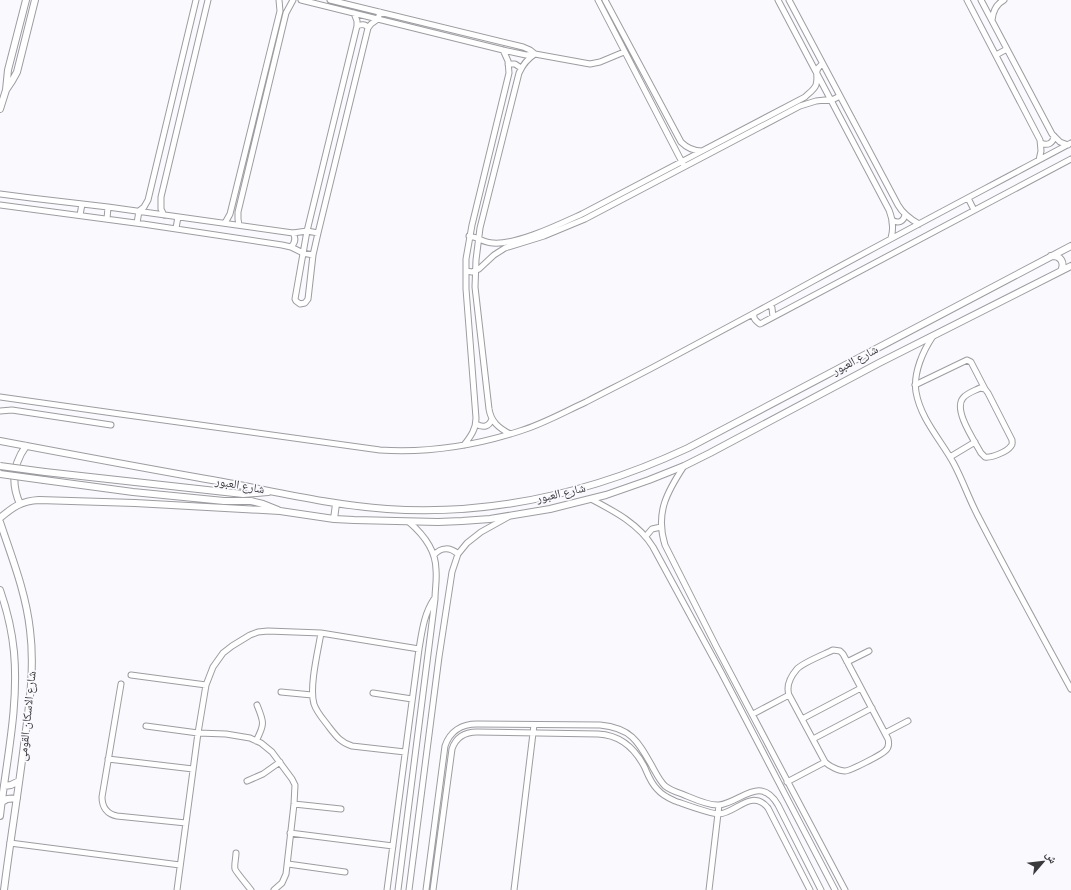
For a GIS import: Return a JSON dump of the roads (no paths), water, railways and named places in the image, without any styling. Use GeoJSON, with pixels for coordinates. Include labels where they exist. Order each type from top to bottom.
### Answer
{"type":"FeatureCollection","features":[{"type":"Feature","properties":{"kind":"main road"},"geometry":{"type":"LineString","coordinates":[[0,109],[6,90],[8,70],[26,0]]}},
{"type":"Feature","properties":{"kind":"main road"},"geometry":{"type":"LineString","coordinates":[[6,90],[17,72],[35,0]]}},
{"type":"Feature","properties":{"kind":"main road","name":"شارع العبور"},"geometry":{"type":"LineString","coordinates":[[0,441],[336,504],[386,509],[424,510],[474,508],[533,500],[572,491],[619,477],[688,448],[1071,246]]}},
{"type":"Feature","properties":{"kind":"main road"},"geometry":{"type":"LineString","coordinates":[[1051,256],[1056,256],[1061,259],[1063,264],[1061,271]]}},
{"type":"Feature","properties":{"kind":"main road","name":"شارع العبور"},"geometry":{"type":"LineString","coordinates":[[0,518],[11,508],[32,500],[135,503],[280,511],[334,519],[409,522],[462,521],[510,516],[550,509],[628,488],[684,466],[879,363],[1071,266]]}},
{"type":"Feature","properties":{"kind":"main road"},"geometry":{"type":"LineString","coordinates":[[20,504],[15,492],[14,474],[19,456],[26,446]]}},
{"type":"Feature","properties":{"kind":"main road"},"geometry":{"type":"LineString","coordinates":[[0,466],[236,493],[255,494],[273,491]]}},
{"type":"Feature","properties":{"kind":"main road"},"geometry":{"type":"LineString","coordinates":[[0,474],[133,492],[224,501],[251,501],[280,511]]}},
{"type":"Feature","properties":{"kind":"main road"},"geometry":{"type":"LineString","coordinates":[[334,519],[336,504]]}},
{"type":"Feature","properties":{"kind":"main road","name":"شارع الاسكان القومى"},"geometry":{"type":"LineString","coordinates":[[0,522],[22,588],[32,645],[32,690],[4,890]]}},
{"type":"Feature","properties":{"kind":"main road","name":"شارع الاسكان القومى"},"geometry":{"type":"LineString","coordinates":[[0,590],[10,629],[15,665],[13,712],[0,816]]}},
{"type":"Feature","properties":{"kind":"main road"},"geometry":{"type":"LineString","coordinates":[[4,786],[11,785],[19,781]]}},
{"type":"Feature","properties":{"kind":"main road"},"geometry":{"type":"LineString","coordinates":[[2,802],[7,799],[17,798]]}},
{"type":"Feature","properties":{"kind":"street"},"geometry":{"type":"LineString","coordinates":[[137,223],[139,211],[144,206],[149,196],[196,0]]}},
{"type":"Feature","properties":{"kind":"street"},"geometry":{"type":"LineString","coordinates":[[164,215],[161,209],[161,197],[208,0]]}},
{"type":"Feature","properties":{"kind":"street"},"geometry":{"type":"LineString","coordinates":[[225,223],[230,214],[252,127],[280,11],[279,0]]}},
{"type":"Feature","properties":{"kind":"street"},"geometry":{"type":"LineString","coordinates":[[239,225],[238,215],[258,128],[286,13],[293,0]]}},
{"type":"Feature","properties":{"kind":"street"},"geometry":{"type":"LineString","coordinates":[[301,0],[526,55],[535,54],[590,64],[600,62],[624,52]]}},
{"type":"Feature","properties":{"kind":"street"},"geometry":{"type":"LineString","coordinates":[[330,0],[523,46],[535,54]]}},
{"type":"Feature","properties":{"kind":"street"},"geometry":{"type":"LineString","coordinates":[[598,0],[683,164]]}},
{"type":"Feature","properties":{"kind":"street"},"geometry":{"type":"LineString","coordinates":[[605,0],[681,142],[693,150],[703,150]]}},
{"type":"Feature","properties":{"kind":"street"},"geometry":{"type":"LineString","coordinates":[[778,0],[889,210],[893,231],[891,238]]}},
{"type":"Feature","properties":{"kind":"street"},"geometry":{"type":"LineString","coordinates":[[789,0],[898,205],[909,218],[919,224]]}},
{"type":"Feature","properties":{"kind":"street"},"geometry":{"type":"LineString","coordinates":[[967,0],[1040,140],[1041,151],[1039,160]]}},
{"type":"Feature","properties":{"kind":"street"},"geometry":{"type":"LineString","coordinates":[[981,0],[1054,136],[1060,142],[1069,144]]}},
{"type":"Feature","properties":{"kind":"street"},"geometry":{"type":"LineString","coordinates":[[992,20],[994,10],[1000,1]]}},
{"type":"Feature","properties":{"kind":"street"},"geometry":{"type":"LineString","coordinates":[[280,6],[285,6],[288,8]]}},
{"type":"Feature","properties":{"kind":"street"},"geometry":{"type":"LineString","coordinates":[[354,13],[358,26],[307,231],[295,298],[300,304],[305,303],[308,299],[313,255],[368,28],[378,19],[380,12]]}},
{"type":"Feature","properties":{"kind":"street"},"geometry":{"type":"LineString","coordinates":[[609,22],[615,18]]}},
{"type":"Feature","properties":{"kind":"street"},"geometry":{"type":"LineString","coordinates":[[191,24],[202,26]]}},
{"type":"Feature","properties":{"kind":"street"},"geometry":{"type":"LineString","coordinates":[[358,26],[362,25],[368,28]]}},
{"type":"Feature","properties":{"kind":"street"},"geometry":{"type":"LineString","coordinates":[[996,55],[1007,49]]}},
{"type":"Feature","properties":{"kind":"street"},"geometry":{"type":"LineString","coordinates":[[464,445],[472,434],[476,424],[466,271],[469,236],[509,73],[508,64],[503,50]]}},
{"type":"Feature","properties":{"kind":"street"},"geometry":{"type":"LineString","coordinates":[[184,53],[195,55]]}},
{"type":"Feature","properties":{"kind":"street"},"geometry":{"type":"LineString","coordinates":[[510,434],[500,429],[496,425],[492,419],[489,409],[475,287],[476,271],[480,228],[519,73],[528,59],[535,54]]}},
{"type":"Feature","properties":{"kind":"street"},"geometry":{"type":"LineString","coordinates":[[508,64],[515,64],[521,68]]}},
{"type":"Feature","properties":{"kind":"street"},"geometry":{"type":"LineString","coordinates":[[466,271],[476,271],[491,257],[509,246],[544,236],[585,219],[612,202],[794,106],[810,93],[815,86],[817,78],[816,74],[818,68],[822,64]]}},
{"type":"Feature","properties":{"kind":"street"},"geometry":{"type":"LineString","coordinates":[[810,93],[814,96],[816,101]]}},
{"type":"Feature","properties":{"kind":"street"},"geometry":{"type":"LineString","coordinates":[[683,164],[703,150],[794,106],[816,101],[831,100],[840,96]]}},
{"type":"Feature","properties":{"kind":"street"},"geometry":{"type":"LineString","coordinates":[[497,124],[506,126]]}},
{"type":"Feature","properties":{"kind":"street"},"geometry":{"type":"LineString","coordinates":[[252,127],[258,128]]}},
{"type":"Feature","properties":{"kind":"street"},"geometry":{"type":"LineString","coordinates":[[1040,143],[1045,145],[1049,144],[1053,141],[1054,136]]}},
{"type":"Feature","properties":{"kind":"street"},"geometry":{"type":"LineString","coordinates":[[0,397],[113,414],[380,450],[416,451],[441,449],[477,443],[535,425],[564,413],[630,380],[754,314],[891,238],[1069,144]]}},
{"type":"Feature","properties":{"kind":"street"},"geometry":{"type":"LineString","coordinates":[[489,158],[497,160]]}},
{"type":"Feature","properties":{"kind":"street"},"geometry":{"type":"LineString","coordinates":[[754,314],[753,318],[760,324],[1071,159]]}},
{"type":"Feature","properties":{"kind":"street"},"geometry":{"type":"LineString","coordinates":[[480,193],[488,195]]}},
{"type":"Feature","properties":{"kind":"street"},"geometry":{"type":"LineString","coordinates":[[0,194],[139,211],[293,233],[307,231],[318,233]]}},
{"type":"Feature","properties":{"kind":"street"},"geometry":{"type":"LineString","coordinates":[[149,196],[154,200],[161,197]]}},
{"type":"Feature","properties":{"kind":"street"},"geometry":{"type":"LineString","coordinates":[[29,209],[31,198]]}},
{"type":"Feature","properties":{"kind":"street"},"geometry":{"type":"LineString","coordinates":[[968,198],[974,210]]}},
{"type":"Feature","properties":{"kind":"street"},"geometry":{"type":"LineString","coordinates":[[469,236],[488,243],[498,243],[520,239],[612,202]]}},
{"type":"Feature","properties":{"kind":"street"},"geometry":{"type":"LineString","coordinates":[[80,215],[82,204]]}},
{"type":"Feature","properties":{"kind":"street"},"geometry":{"type":"LineString","coordinates":[[0,205],[176,228],[282,245],[313,255]]}},
{"type":"Feature","properties":{"kind":"street"},"geometry":{"type":"LineString","coordinates":[[107,219],[108,207]]}},
{"type":"Feature","properties":{"kind":"street"},"geometry":{"type":"LineString","coordinates":[[230,214],[234,216],[238,215]]}},
{"type":"Feature","properties":{"kind":"street"},"geometry":{"type":"LineString","coordinates":[[892,220],[901,222],[904,219],[905,214]]}},
{"type":"Feature","properties":{"kind":"street"},"geometry":{"type":"LineString","coordinates":[[176,228],[178,217]]}},
{"type":"Feature","properties":{"kind":"street"},"geometry":{"type":"LineString","coordinates":[[291,247],[295,239],[293,233]]}},
{"type":"Feature","properties":{"kind":"street"},"geometry":{"type":"LineString","coordinates":[[498,243],[499,252]]}},
{"type":"Feature","properties":{"kind":"street"},"geometry":{"type":"LineString","coordinates":[[770,305],[772,308],[773,317]]}},
{"type":"Feature","properties":{"kind":"street"},"geometry":{"type":"LineString","coordinates":[[934,336],[921,358],[918,370],[916,393],[921,409],[930,427],[958,471],[978,517],[1071,689]]}},
{"type":"Feature","properties":{"kind":"street"},"geometry":{"type":"LineString","coordinates":[[916,385],[967,360],[970,361],[995,406],[1012,440],[1008,449],[988,458],[983,455],[975,442],[962,418],[960,408],[960,404],[966,395],[980,388],[985,389]]}},
{"type":"Feature","properties":{"kind":"street"},"geometry":{"type":"LineString","coordinates":[[78,420],[76,414],[80,408]]}},
{"type":"Feature","properties":{"kind":"street"},"geometry":{"type":"LineString","coordinates":[[0,410],[12,410],[111,425]]}},
{"type":"Feature","properties":{"kind":"street"},"geometry":{"type":"LineString","coordinates":[[476,424],[484,427],[488,425],[492,419]]}},
{"type":"Feature","properties":{"kind":"street"},"geometry":{"type":"LineString","coordinates":[[950,457],[975,442]]}},
{"type":"Feature","properties":{"kind":"street"},"geometry":{"type":"LineString","coordinates":[[684,466],[666,497],[661,515],[663,540],[669,556],[844,890]]}},
{"type":"Feature","properties":{"kind":"street"},"geometry":{"type":"LineString","coordinates":[[591,499],[618,514],[646,536],[653,547],[721,672],[835,890]]}},
{"type":"Feature","properties":{"kind":"street"},"geometry":{"type":"LineString","coordinates":[[409,890],[444,619],[452,572],[458,554],[467,543],[474,537],[510,516]]}},
{"type":"Feature","properties":{"kind":"street"},"geometry":{"type":"LineString","coordinates":[[398,890],[435,599],[436,571],[434,555],[425,538],[409,522]]}},
{"type":"Feature","properties":{"kind":"street"},"geometry":{"type":"LineString","coordinates":[[646,536],[652,529],[661,527]]}},
{"type":"Feature","properties":{"kind":"street"},"geometry":{"type":"LineString","coordinates":[[434,555],[440,550],[446,549],[454,551],[458,554]]}},
{"type":"Feature","properties":{"kind":"street"},"geometry":{"type":"LineString","coordinates":[[387,890],[419,649],[425,618],[435,599]]}},
{"type":"Feature","properties":{"kind":"street"},"geometry":{"type":"LineString","coordinates":[[177,890],[206,685],[213,667],[223,653],[250,634],[268,631],[321,633],[419,649]]}},
{"type":"Feature","properties":{"kind":"street"},"geometry":{"type":"LineString","coordinates":[[321,633],[312,695],[314,704],[319,714],[343,743],[352,746],[405,752]]}},
{"type":"Feature","properties":{"kind":"street"},"geometry":{"type":"LineString","coordinates":[[833,650],[843,654],[861,688],[889,743],[885,751],[852,769],[842,771],[825,762],[790,695],[788,689],[789,684],[796,670],[800,666],[833,650]]}},
{"type":"Feature","properties":{"kind":"street"},"geometry":{"type":"LineString","coordinates":[[847,662],[869,650]]}},
{"type":"Feature","properties":{"kind":"street"},"geometry":{"type":"LineString","coordinates":[[131,675],[206,685]]}},
{"type":"Feature","properties":{"kind":"street"},"geometry":{"type":"LineString","coordinates":[[121,684],[102,797],[103,804],[107,811],[117,816],[186,823]]}},
{"type":"Feature","properties":{"kind":"street"},"geometry":{"type":"LineString","coordinates":[[802,718],[861,688]]}},
{"type":"Feature","properties":{"kind":"street"},"geometry":{"type":"LineString","coordinates":[[281,692],[312,695]]}},
{"type":"Feature","properties":{"kind":"street"},"geometry":{"type":"LineString","coordinates":[[374,694],[412,699]]}},
{"type":"Feature","properties":{"kind":"street"},"geometry":{"type":"LineString","coordinates":[[753,714],[790,695]]}},
{"type":"Feature","properties":{"kind":"street"},"geometry":{"type":"LineString","coordinates":[[256,705],[263,723],[256,740]]}},
{"type":"Feature","properties":{"kind":"street"},"geometry":{"type":"LineString","coordinates":[[813,739],[872,708]]}},
{"type":"Feature","properties":{"kind":"street"},"geometry":{"type":"LineString","coordinates":[[885,733],[908,721]]}},
{"type":"Feature","properties":{"kind":"street"},"geometry":{"type":"LineString","coordinates":[[426,890],[446,742],[459,728],[470,724],[608,726],[620,729],[630,735],[639,744],[657,776],[673,791],[711,804],[719,805],[754,791],[764,792],[771,796],[778,805],[821,890]]}},
{"type":"Feature","properties":{"kind":"street"},"geometry":{"type":"LineString","coordinates":[[514,890],[534,725]]}},
{"type":"Feature","properties":{"kind":"street"},"geometry":{"type":"LineString","coordinates":[[146,726],[198,733],[226,734],[250,738],[266,747],[280,762],[294,782],[294,804],[288,864],[285,878],[274,890]]}},
{"type":"Feature","properties":{"kind":"street"},"geometry":{"type":"LineString","coordinates":[[433,890],[453,745],[458,738],[465,734],[477,732],[598,734],[613,736],[623,741],[635,752],[644,766],[652,784],[663,795],[683,804],[719,814],[727,812],[749,801],[757,801],[765,804],[810,890]]}},
{"type":"Feature","properties":{"kind":"street"},"geometry":{"type":"LineString","coordinates":[[108,759],[193,769]]}},
{"type":"Feature","properties":{"kind":"street"},"geometry":{"type":"LineString","coordinates":[[247,781],[263,774],[280,762]]}},
{"type":"Feature","properties":{"kind":"street"},"geometry":{"type":"LineString","coordinates":[[787,782],[825,762]]}},
{"type":"Feature","properties":{"kind":"street"},"geometry":{"type":"LineString","coordinates":[[441,775],[448,776]]}},
{"type":"Feature","properties":{"kind":"street"},"geometry":{"type":"LineString","coordinates":[[294,804],[340,809]]}},
{"type":"Feature","properties":{"kind":"street"},"geometry":{"type":"LineString","coordinates":[[709,890],[719,805]]}},
{"type":"Feature","properties":{"kind":"street"},"geometry":{"type":"LineString","coordinates":[[290,833],[393,846]]}},
{"type":"Feature","properties":{"kind":"street"},"geometry":{"type":"LineString","coordinates":[[10,843],[180,866]]}},
{"type":"Feature","properties":{"kind":"street"},"geometry":{"type":"LineString","coordinates":[[236,853],[236,872],[251,890]]}},
{"type":"Feature","properties":{"kind":"street"},"geometry":{"type":"LineString","coordinates":[[288,864],[345,872]]}}]}
